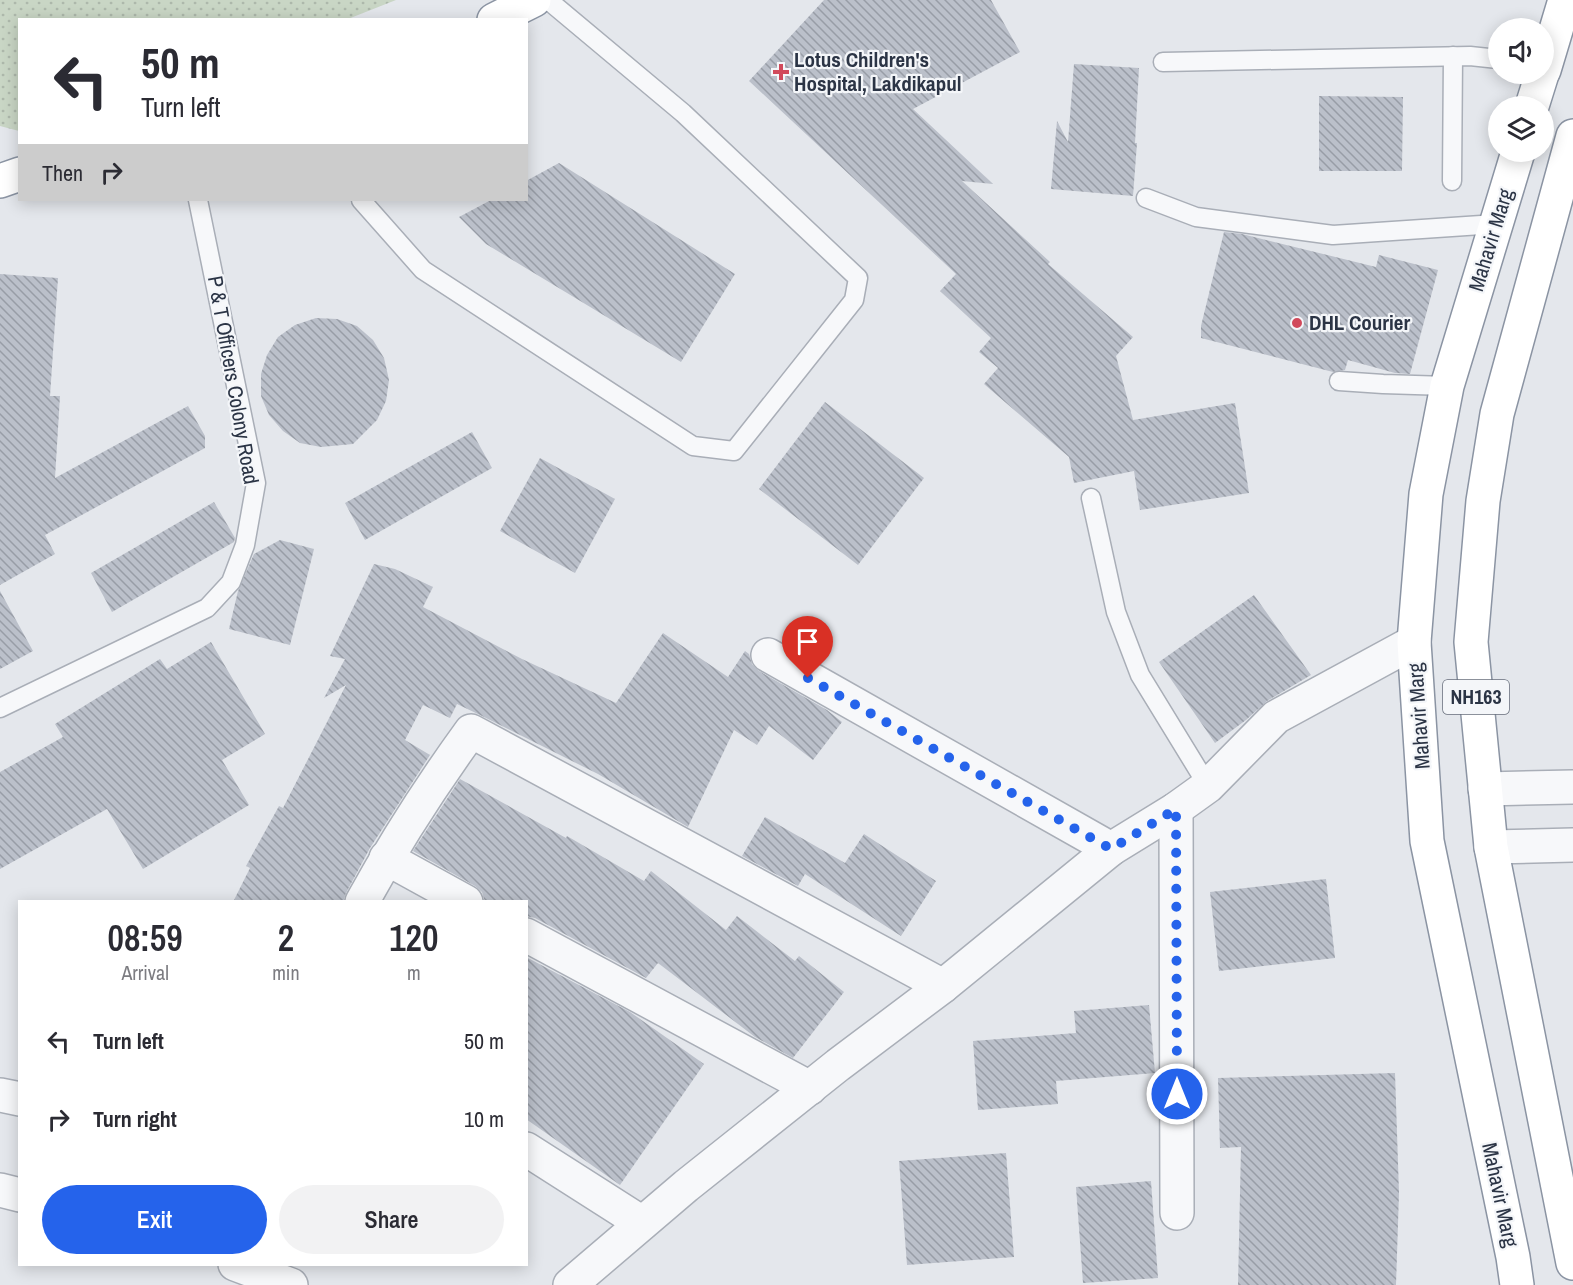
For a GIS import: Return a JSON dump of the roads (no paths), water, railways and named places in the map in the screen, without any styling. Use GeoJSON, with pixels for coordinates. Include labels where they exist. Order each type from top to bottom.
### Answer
{"type":"FeatureCollection","features":[{"type":"Feature","properties":{"kind":"highway"},"geometry":{"type":"LineString","coordinates":[[498,18],[534,0]]}},
{"type":"Feature","properties":{"kind":"highway"},"geometry":{"type":"LineString","coordinates":[[1554,35],[1565,0]]}},
{"type":"Feature","properties":{"kind":"highway","name":"NH163"},"geometry":{"type":"LineString","coordinates":[[1573,136],[1497,414],[1483,501],[1471,642],[1491,847],[1573,1263]]}},
{"type":"Feature","properties":{"kind":"highway","name":"Mahavir Marg"},"geometry":{"type":"LineString","coordinates":[[1515,162],[1447,386],[1426,494],[1414,642],[1427,841],[1517,1285]]}},
{"type":"Feature","properties":{"kind":"highway"},"geometry":{"type":"LineString","coordinates":[[0,181],[18,175]]}},
{"type":"Feature","properties":{"kind":"street"},"geometry":{"type":"LineString","coordinates":[[570,1285],[686,1186],[943,986],[1111,849],[1176,809],[1208,786],[1276,717],[1414,642]]}},
{"type":"Feature","properties":{"kind":"street"},"geometry":{"type":"LineString","coordinates":[[768,655],[1111,849]]}},
{"type":"Feature","properties":{"kind":"street"},"geometry":{"type":"LineString","coordinates":[[363,900],[428,789],[471,731],[943,986]]}},
{"type":"Feature","properties":{"kind":"street"},"geometry":{"type":"LineString","coordinates":[[1485,789],[1573,787]]}},
{"type":"Feature","properties":{"kind":"street"},"geometry":{"type":"LineString","coordinates":[[1176,809],[1177,1213]]}},
{"type":"Feature","properties":{"kind":"street"},"geometry":{"type":"LineString","coordinates":[[1491,847],[1573,845]]}},
{"type":"Feature","properties":{"kind":"street"},"geometry":{"type":"LineString","coordinates":[[386,858],[462,900]]}},
{"type":"Feature","properties":{"kind":"street"},"geometry":{"type":"LineString","coordinates":[[528,936],[810,1088]]}},
{"type":"Feature","properties":{"kind":"street"},"geometry":{"type":"LineString","coordinates":[[0,1095],[18,1099]]}},
{"type":"Feature","properties":{"kind":"street"},"geometry":{"type":"LineString","coordinates":[[528,1150],[642,1223]]}},
{"type":"Feature","properties":{"kind":"street"},"geometry":{"type":"LineString","coordinates":[[0,1190],[18,1194]]}},
{"type":"Feature","properties":{"kind":"street"},"geometry":{"type":"LineString","coordinates":[[240,1266],[291,1285]]}},
{"type":"Feature","properties":{"kind":"lane"},"geometry":{"type":"LineString","coordinates":[[362,201],[423,270],[693,446],[734,451],[854,300],[858,278],[683,113],[548,0]]}},
{"type":"Feature","properties":{"kind":"lane"},"geometry":{"type":"LineString","coordinates":[[1163,62],[1453,56],[1488,58]]}},
{"type":"Feature","properties":{"kind":"lane"},"geometry":{"type":"LineString","coordinates":[[1452,182],[1453,56]]}},
{"type":"Feature","properties":{"kind":"lane"},"geometry":{"type":"LineString","coordinates":[[1146,198],[1196,217],[1333,235],[1496,224]]}},
{"type":"Feature","properties":{"kind":"lane","name":"P & T Officers Colony Road"},"geometry":{"type":"LineString","coordinates":[[0,708],[207,608],[231,582],[245,545],[256,483],[198,201]]}},
{"type":"Feature","properties":{"kind":"lane"},"geometry":{"type":"LineString","coordinates":[[1339,381],[1447,386]]}},
{"type":"Feature","properties":{"kind":"lane"},"geometry":{"type":"LineString","coordinates":[[1091,498],[1116,612],[1140,675],[1208,786]]}},
{"type":"Feature","properties":{"kind":"place","name":"Lotus Children's Hospital, Lakdikapul"},"geometry":{"type":"Point","coordinates":[781,72]}},
{"type":"Feature","properties":{"kind":"place","name":"DHL Courier"},"geometry":{"type":"Point","coordinates":[1297,323]}}]}
